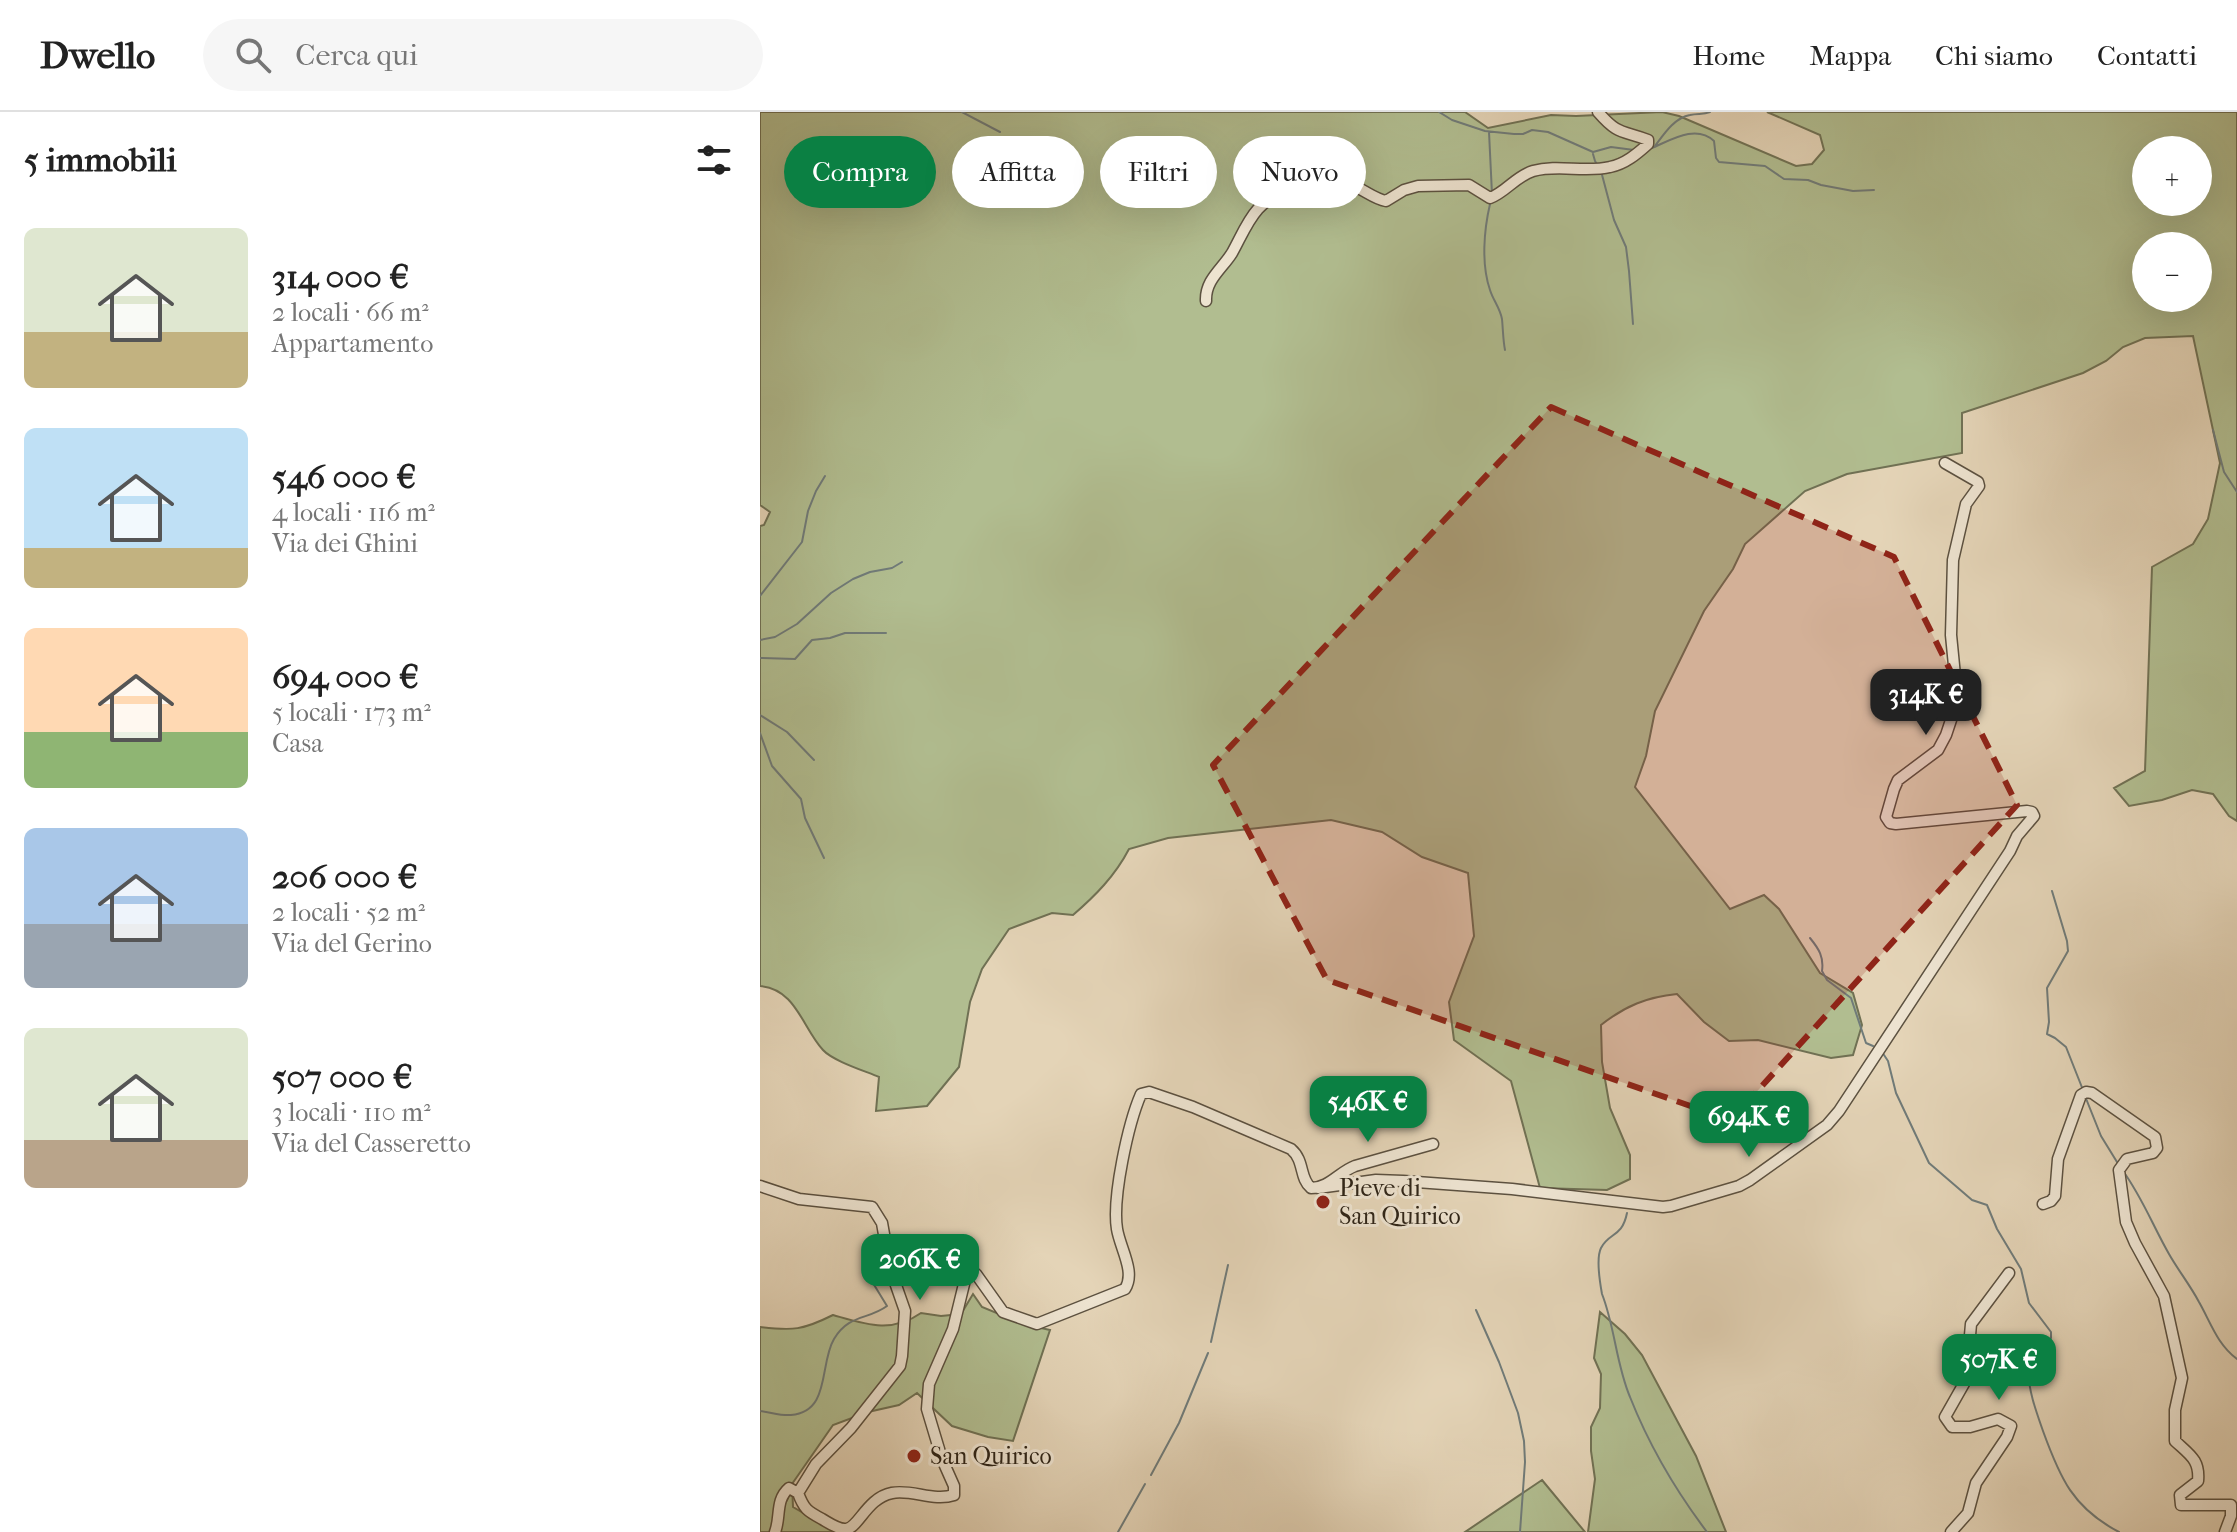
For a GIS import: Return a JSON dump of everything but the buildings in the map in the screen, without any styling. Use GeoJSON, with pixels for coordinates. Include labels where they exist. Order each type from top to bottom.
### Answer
{"type":"FeatureCollection","features":[{"type":"Feature","properties":{"kind":"street"},"geometry":{"type":"LineString","coordinates":[[1206,301],[1211,280],[1257,210],[1269,199],[1291,190],[1329,183],[1347,184],[1377,200],[1386,201],[1418,186],[1469,185],[1490,198],[1520,176],[1535,170],[1610,167],[1631,159],[1648,144],[1648,140],[1612,128],[1598,112]]}},
{"type":"Feature","properties":{"kind":"street"},"geometry":{"type":"LineString","coordinates":[[775,1532],[778,1505],[789,1488],[798,1493],[807,1511],[835,1527],[846,1529],[853,1527],[875,1500],[889,1494],[954,1495],[954,1486],[927,1409],[929,1384],[953,1329],[965,1280],[968,1275],[976,1274],[1003,1312],[1037,1324],[1125,1289],[1130,1278],[1117,1228],[1115,1206],[1141,1094],[1149,1092],[1193,1107],[1291,1149],[1298,1155],[1307,1186],[1318,1188],[1376,1180],[1403,1181],[1491,1187],[1663,1207],[1739,1186],[1827,1125],[2017,836],[2034,816],[2027,811],[1896,824],[1890,823],[1886,817],[1898,780],[1938,750],[1946,735],[1957,696],[1951,635],[1953,560],[1966,504],[1979,486],[1978,482],[1945,463]]}},
{"type":"Feature","properties":{"kind":"street"},"geometry":{"type":"LineString","coordinates":[[2043,1204],[2055,1196],[2058,1159],[2081,1095],[2086,1092],[2092,1093],[2155,1137],[2157,1148],[2153,1153],[2127,1159],[2119,1170],[2126,1222],[2164,1296],[2182,1378],[2175,1410],[2175,1441],[2193,1457],[2199,1468],[2198,1481],[2180,1495],[2181,1505],[2231,1505],[2225,1532]]}},
{"type":"Feature","properties":{"kind":"street"},"geometry":{"type":"LineString","coordinates":[[1318,1188],[1329,1184],[1346,1169],[1433,1144]]}},
{"type":"Feature","properties":{"kind":"street"},"geometry":{"type":"LineString","coordinates":[[760,1186],[799,1199],[872,1207],[882,1223],[890,1268],[905,1311],[900,1366],[851,1428],[816,1464],[798,1493]]}},
{"type":"Feature","properties":{"kind":"street"},"geometry":{"type":"LineString","coordinates":[[1951,1532],[1968,1513],[1976,1483],[2011,1426],[1998,1419],[1970,1427],[1952,1427],[1945,1417],[1966,1380],[1971,1324],[2009,1273]]}},
{"type":"Feature","properties":{"kind":"highlighted area"},"geometry":{"type":"Polygon","coordinates":[[[1551,407],[1894,557],[2017,805],[1731,1120],[1327,980],[1213,765],[1551,407]]]}},
{"type":"Feature","properties":{"kind":"green space"},"geometry":{"type":"Polygon","coordinates":[[[760,112],[1465,112],[1488,128],[1551,115],[1662,112],[1679,116],[1796,166],[1812,164],[1824,150],[1820,135],[1767,112],[2237,112],[2237,821],[2229,816],[2213,794],[2192,790],[2129,806],[2114,788],[2145,771],[2152,567],[2193,544],[2208,519],[2220,463],[2193,336],[2145,338],[2123,347],[2106,361],[2083,373],[1962,413],[1962,453],[1847,474],[1805,491],[1745,544],[1733,569],[1704,611],[1655,711],[1646,756],[1635,787],[1730,909],[1764,895],[1779,909],[1820,973],[1853,993],[1862,1025],[1853,1055],[1831,1058],[1758,1040],[1729,1041],[1704,1022],[1677,994],[1646,1000],[1619,1013],[1601,1025],[1602,1062],[1610,1108],[1630,1155],[1630,1179],[1607,1190],[1540,1188],[1511,1081],[1454,1040],[1449,1002],[1474,936],[1468,873],[1422,857],[1382,832],[1331,820],[1168,838],[1129,849],[1104,885],[1073,915],[1052,913],[1009,929],[982,969],[970,1002],[959,1067],[927,1106],[876,1111],[879,1077],[828,1054],[782,994],[760,986],[760,526],[764,525],[770,512],[760,505],[760,112]]]}},
{"type":"Feature","properties":{"kind":"green space"},"geometry":{"type":"Polygon","coordinates":[[[973,1294],[982,1307],[1023,1324],[1050,1330],[1013,1441],[952,1426],[917,1393],[899,1405],[833,1425],[792,1484],[793,1507],[836,1532],[760,1532],[760,1327],[798,1328],[833,1315],[867,1324],[888,1325],[921,1313],[941,1316],[961,1314],[973,1294]]]}},
{"type":"Feature","properties":{"kind":"green space"},"geometry":{"type":"Polygon","coordinates":[[[1600,1312],[1625,1334],[1642,1355],[1696,1456],[1726,1532],[1588,1532],[1595,1479],[1591,1427],[1600,1408],[1601,1374],[1594,1358],[1600,1312]]]}},
{"type":"Feature","properties":{"kind":"green space"},"geometry":{"type":"Polygon","coordinates":[[[1542,1480],[1585,1532],[1465,1532],[1542,1480]]]}},
{"type":"Feature","properties":{"kind":"waterway"},"geometry":{"type":"LineString","coordinates":[[962,112],[1000,132]]}},
{"type":"Feature","properties":{"kind":"waterway"},"geometry":{"type":"LineString","coordinates":[[1439,112],[1452,120],[1485,131],[1514,134],[1532,130],[1548,132],[1593,152],[1611,147],[1634,150]]}},
{"type":"Feature","properties":{"kind":"waterway"},"geometry":{"type":"LineString","coordinates":[[1655,146],[1679,119],[1710,112]]}},
{"type":"Feature","properties":{"kind":"waterway"},"geometry":{"type":"LineString","coordinates":[[1489,132],[1492,194]]}},
{"type":"Feature","properties":{"kind":"waterway"},"geometry":{"type":"LineString","coordinates":[[1652,148],[1683,135],[1699,134],[1714,141],[1719,162],[1765,166],[1784,179],[1808,180],[1853,191],[1874,190]]}},
{"type":"Feature","properties":{"kind":"waterway"},"geometry":{"type":"LineString","coordinates":[[1593,154],[1598,166]]}},
{"type":"Feature","properties":{"kind":"waterway"},"geometry":{"type":"LineString","coordinates":[[1601,171],[1614,220],[1626,247],[1633,324]]}},
{"type":"Feature","properties":{"kind":"waterway"},"geometry":{"type":"LineString","coordinates":[[1490,204],[1485,236],[1485,269],[1501,315],[1505,350]]}},
{"type":"Feature","properties":{"kind":"waterway"},"geometry":{"type":"LineString","coordinates":[[2213,430],[2224,472],[2237,492]]}},
{"type":"Feature","properties":{"kind":"waterway"},"geometry":{"type":"LineString","coordinates":[[760,596],[802,542],[808,511],[825,476]]}},
{"type":"Feature","properties":{"kind":"waterway"},"geometry":{"type":"LineString","coordinates":[[760,640],[775,637],[797,624],[831,593],[853,579],[902,562]]}},
{"type":"Feature","properties":{"kind":"waterway"},"geometry":{"type":"LineString","coordinates":[[760,658],[795,659],[812,640],[845,633],[886,633]]}},
{"type":"Feature","properties":{"kind":"waterway"},"geometry":{"type":"LineString","coordinates":[[760,715],[787,732],[814,760]]}},
{"type":"Feature","properties":{"kind":"waterway"},"geometry":{"type":"LineString","coordinates":[[760,733],[772,766],[801,799],[805,818],[824,858]]}},
{"type":"Feature","properties":{"kind":"waterway"},"geometry":{"type":"LineString","coordinates":[[2052,891],[2068,951],[2047,988],[2047,1034],[2066,1047],[2083,1090]]}},
{"type":"Feature","properties":{"kind":"waterway"},"geometry":{"type":"LineString","coordinates":[[1810,938],[1820,953],[1822,971],[1827,980],[1851,998],[1866,1043],[1873,1046]]}},
{"type":"Feature","properties":{"kind":"waterway"},"geometry":{"type":"LineString","coordinates":[[1882,1052],[1888,1061],[1896,1093],[1929,1163],[1972,1200],[1987,1205],[1997,1229],[2021,1269],[2029,1303],[2051,1332],[2051,1338],[2028,1371],[2033,1401],[2049,1448],[2062,1477],[2079,1502],[2119,1532]]}},
{"type":"Feature","properties":{"kind":"waterway"},"geometry":{"type":"LineString","coordinates":[[2085,1096],[2101,1136],[2117,1162]]}},
{"type":"Feature","properties":{"kind":"waterway"},"geometry":{"type":"LineString","coordinates":[[2123,1171],[2215,1333],[2237,1359]]}},
{"type":"Feature","properties":{"kind":"waterway"},"geometry":{"type":"LineString","coordinates":[[1627,1213],[1622,1227],[1604,1243],[1600,1252],[1602,1294],[1618,1359],[1646,1433],[1664,1467],[1707,1532]]}},
{"type":"Feature","properties":{"kind":"waterway"},"geometry":{"type":"LineString","coordinates":[[760,1411],[791,1415],[804,1412],[818,1396],[829,1349],[840,1331],[852,1321],[887,1306],[865,1270],[880,1236]]}},
{"type":"Feature","properties":{"kind":"waterway"},"geometry":{"type":"LineString","coordinates":[[1211,1342],[1228,1265]]}},
{"type":"Feature","properties":{"kind":"waterway"},"geometry":{"type":"LineString","coordinates":[[1476,1310],[1518,1413],[1524,1441],[1520,1532]]}},
{"type":"Feature","properties":{"kind":"waterway"},"geometry":{"type":"LineString","coordinates":[[1151,1475],[1179,1423],[1208,1353]]}},
{"type":"Feature","properties":{"kind":"waterway"},"geometry":{"type":"LineString","coordinates":[[1118,1532],[1145,1484]]}},
{"type":"Feature","properties":{"kind":"place","name":"Pieve di San Quirico"},"geometry":{"type":"Point","coordinates":[1323,1202]}},
{"type":"Feature","properties":{"kind":"place","name":"San Quirico"},"geometry":{"type":"Point","coordinates":[914,1456]}}]}
